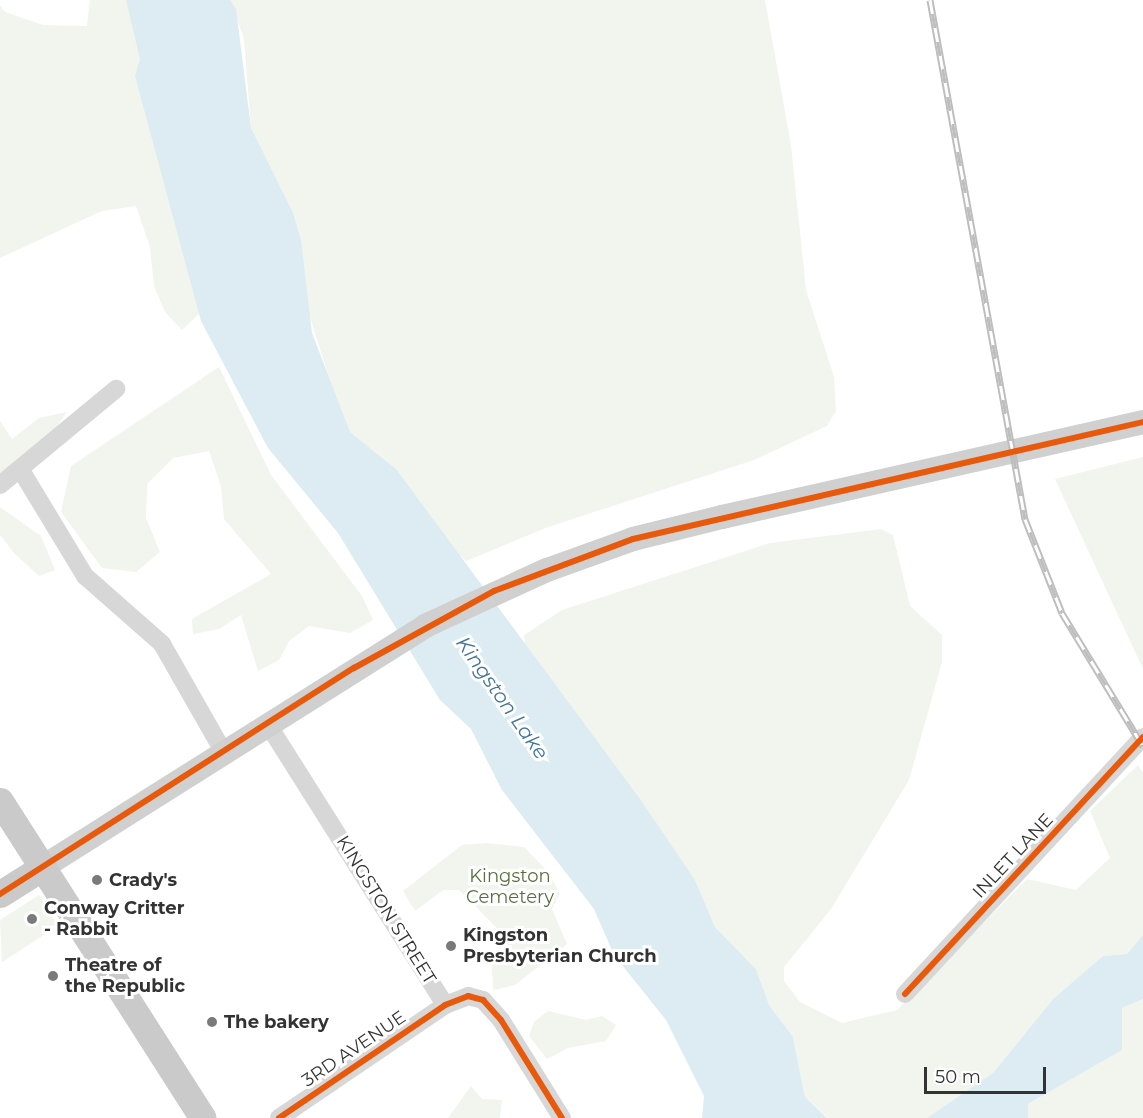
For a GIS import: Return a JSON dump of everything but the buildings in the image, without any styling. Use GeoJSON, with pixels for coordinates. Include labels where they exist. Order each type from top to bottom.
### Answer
{"type":"FeatureCollection","features":[{"type":"Feature","properties":{"kind":"main road"},"geometry":{"type":"LineString","coordinates":[[0,894],[354,668],[425,626],[547,570],[633,539],[711,519],[1143,422]]}},
{"type":"Feature","properties":{"kind":"main road"},"geometry":{"type":"LineString","coordinates":[[0,801],[203,1118]]}},
{"type":"Feature","properties":{"kind":"street"},"geometry":{"type":"LineString","coordinates":[[0,485],[22,472],[116,389]]}},
{"type":"Feature","properties":{"kind":"street"},"geometry":{"type":"LineString","coordinates":[[22,472],[85,576],[162,644],[223,751]]}},
{"type":"Feature","properties":{"kind":"street","name":"KINGSTON STREET"},"geometry":{"type":"LineString","coordinates":[[267,723],[446,1005],[468,996],[483,1000],[562,1118]]}},
{"type":"Feature","properties":{"kind":"street","name":"INLET LANE"},"geometry":{"type":"LineString","coordinates":[[905,994],[1143,737]]}},
{"type":"Feature","properties":{"kind":"street","name":"3RD AVENUE"},"geometry":{"type":"LineString","coordinates":[[279,1118],[446,1005]]}},
{"type":"Feature","properties":{"kind":"green space"},"geometry":{"type":"Polygon","coordinates":[[[90,0],[142,0],[204,309],[182,330],[165,312],[154,286],[150,247],[136,206],[102,211],[0,258],[0,5],[5,12],[43,25],[87,26],[90,0]]]}},
{"type":"Feature","properties":{"kind":"green space"},"geometry":{"type":"Polygon","coordinates":[[[230,0],[765,0],[791,145],[806,290],[834,377],[836,411],[827,426],[754,460],[548,527],[466,561],[451,548],[396,469],[350,432],[337,403],[305,301],[301,240],[251,128],[244,39],[230,0]]]}},
{"type":"Feature","properties":{"kind":"green space"},"geometry":{"type":"Polygon","coordinates":[[[219,367],[271,475],[362,596],[373,620],[350,633],[309,626],[289,641],[279,660],[258,671],[241,615],[219,629],[193,634],[192,619],[271,574],[224,519],[221,486],[209,451],[173,458],[147,484],[146,518],[160,552],[136,572],[102,568],[61,512],[71,466],[219,367]]]}},
{"type":"Feature","properties":{"kind":"green space"},"geometry":{"type":"Polygon","coordinates":[[[67,412],[50,436],[0,475],[0,421],[12,439],[39,418],[67,412]]]}},
{"type":"Feature","properties":{"kind":"green space"},"geometry":{"type":"Polygon","coordinates":[[[1143,457],[1143,669],[1055,479],[1143,457]]]}},
{"type":"Feature","properties":{"kind":"green space"},"geometry":{"type":"Polygon","coordinates":[[[0,507],[41,536],[55,570],[39,576],[14,553],[0,535],[0,507]]]}},
{"type":"Feature","properties":{"kind":"green space"},"geometry":{"type":"Polygon","coordinates":[[[881,529],[893,535],[910,606],[942,635],[942,662],[909,780],[831,909],[784,967],[784,981],[800,1002],[842,1023],[897,1010],[1027,879],[1076,890],[1110,858],[1090,811],[1138,765],[1143,773],[1143,935],[1127,954],[1103,956],[1054,998],[993,1073],[941,1112],[927,1118],[828,1118],[805,1097],[793,1037],[769,1005],[756,969],[715,927],[695,880],[525,645],[524,635],[562,610],[770,543],[881,529]]]}},
{"type":"Feature","properties":{"kind":"green space","name":"Kingston Cemetery"},"geometry":{"type":"Polygon","coordinates":[[[486,843],[524,847],[547,871],[560,893],[552,909],[567,944],[515,985],[493,990],[492,964],[508,953],[507,938],[459,890],[443,890],[415,911],[403,891],[462,845],[486,843]]]}},
{"type":"Feature","properties":{"kind":"green space"},"geometry":{"type":"Polygon","coordinates":[[[39,895],[58,926],[2,962],[0,920],[39,895]]]}},
{"type":"Feature","properties":{"kind":"green space"},"geometry":{"type":"Polygon","coordinates":[[[1143,999],[1143,1118],[1028,1118],[1028,1104],[1121,1050],[1122,1008],[1143,999]]]}},
{"type":"Feature","properties":{"kind":"green space"},"geometry":{"type":"Polygon","coordinates":[[[548,1011],[586,1020],[602,1016],[616,1025],[606,1041],[568,1048],[547,1059],[529,1036],[534,1022],[548,1011]]]}},
{"type":"Feature","properties":{"kind":"green space"},"geometry":{"type":"Polygon","coordinates":[[[471,1086],[482,1099],[502,1100],[500,1118],[448,1118],[471,1086]]]}},
{"type":"Feature","properties":{"kind":"water","name":"Kingston Lake"},"geometry":{"type":"Polygon","coordinates":[[[126,0],[230,0],[236,9],[251,128],[293,213],[301,240],[312,333],[350,432],[396,469],[640,799],[695,880],[715,927],[756,969],[769,1005],[793,1037],[805,1097],[827,1118],[702,1118],[704,1096],[666,1020],[614,955],[594,909],[502,790],[471,729],[440,700],[338,533],[268,448],[201,321],[135,76],[140,59],[126,0]]]}},
{"type":"Feature","properties":{"kind":"water"},"geometry":{"type":"Polygon","coordinates":[[[1143,935],[1143,999],[1122,1008],[1122,1050],[1028,1104],[1028,1118],[927,1118],[993,1073],[1054,998],[1103,956],[1127,954],[1143,935]]]}},
{"type":"Feature","properties":{"kind":"railway"},"geometry":{"type":"LineString","coordinates":[[930,0],[1025,519],[1062,613],[1143,746]]}},
{"type":"Feature","properties":{"kind":"cycle path"},"geometry":{"type":"LineString","coordinates":[[0,894],[354,668],[494,591],[633,539],[1143,422]]}},
{"type":"Feature","properties":{"kind":"cycle path"},"geometry":{"type":"LineString","coordinates":[[905,994],[1143,737]]}},
{"type":"Feature","properties":{"kind":"cycle path"},"geometry":{"type":"LineString","coordinates":[[279,1118],[445,1005],[468,996],[483,1000],[501,1020],[562,1118]]}},
{"type":"Feature","properties":{"kind":"place","name":"Crady's"},"geometry":{"type":"Point","coordinates":[97,880]}},
{"type":"Feature","properties":{"kind":"place","name":"Conway Critter - Rabbit"},"geometry":{"type":"Point","coordinates":[32,919]}},
{"type":"Feature","properties":{"kind":"place","name":"Kingston Presbyterian Church"},"geometry":{"type":"Point","coordinates":[451,946]}},
{"type":"Feature","properties":{"kind":"place","name":"Theatre of the Republic"},"geometry":{"type":"Point","coordinates":[53,976]}},
{"type":"Feature","properties":{"kind":"place","name":"The bakery"},"geometry":{"type":"Point","coordinates":[212,1022]}}]}
